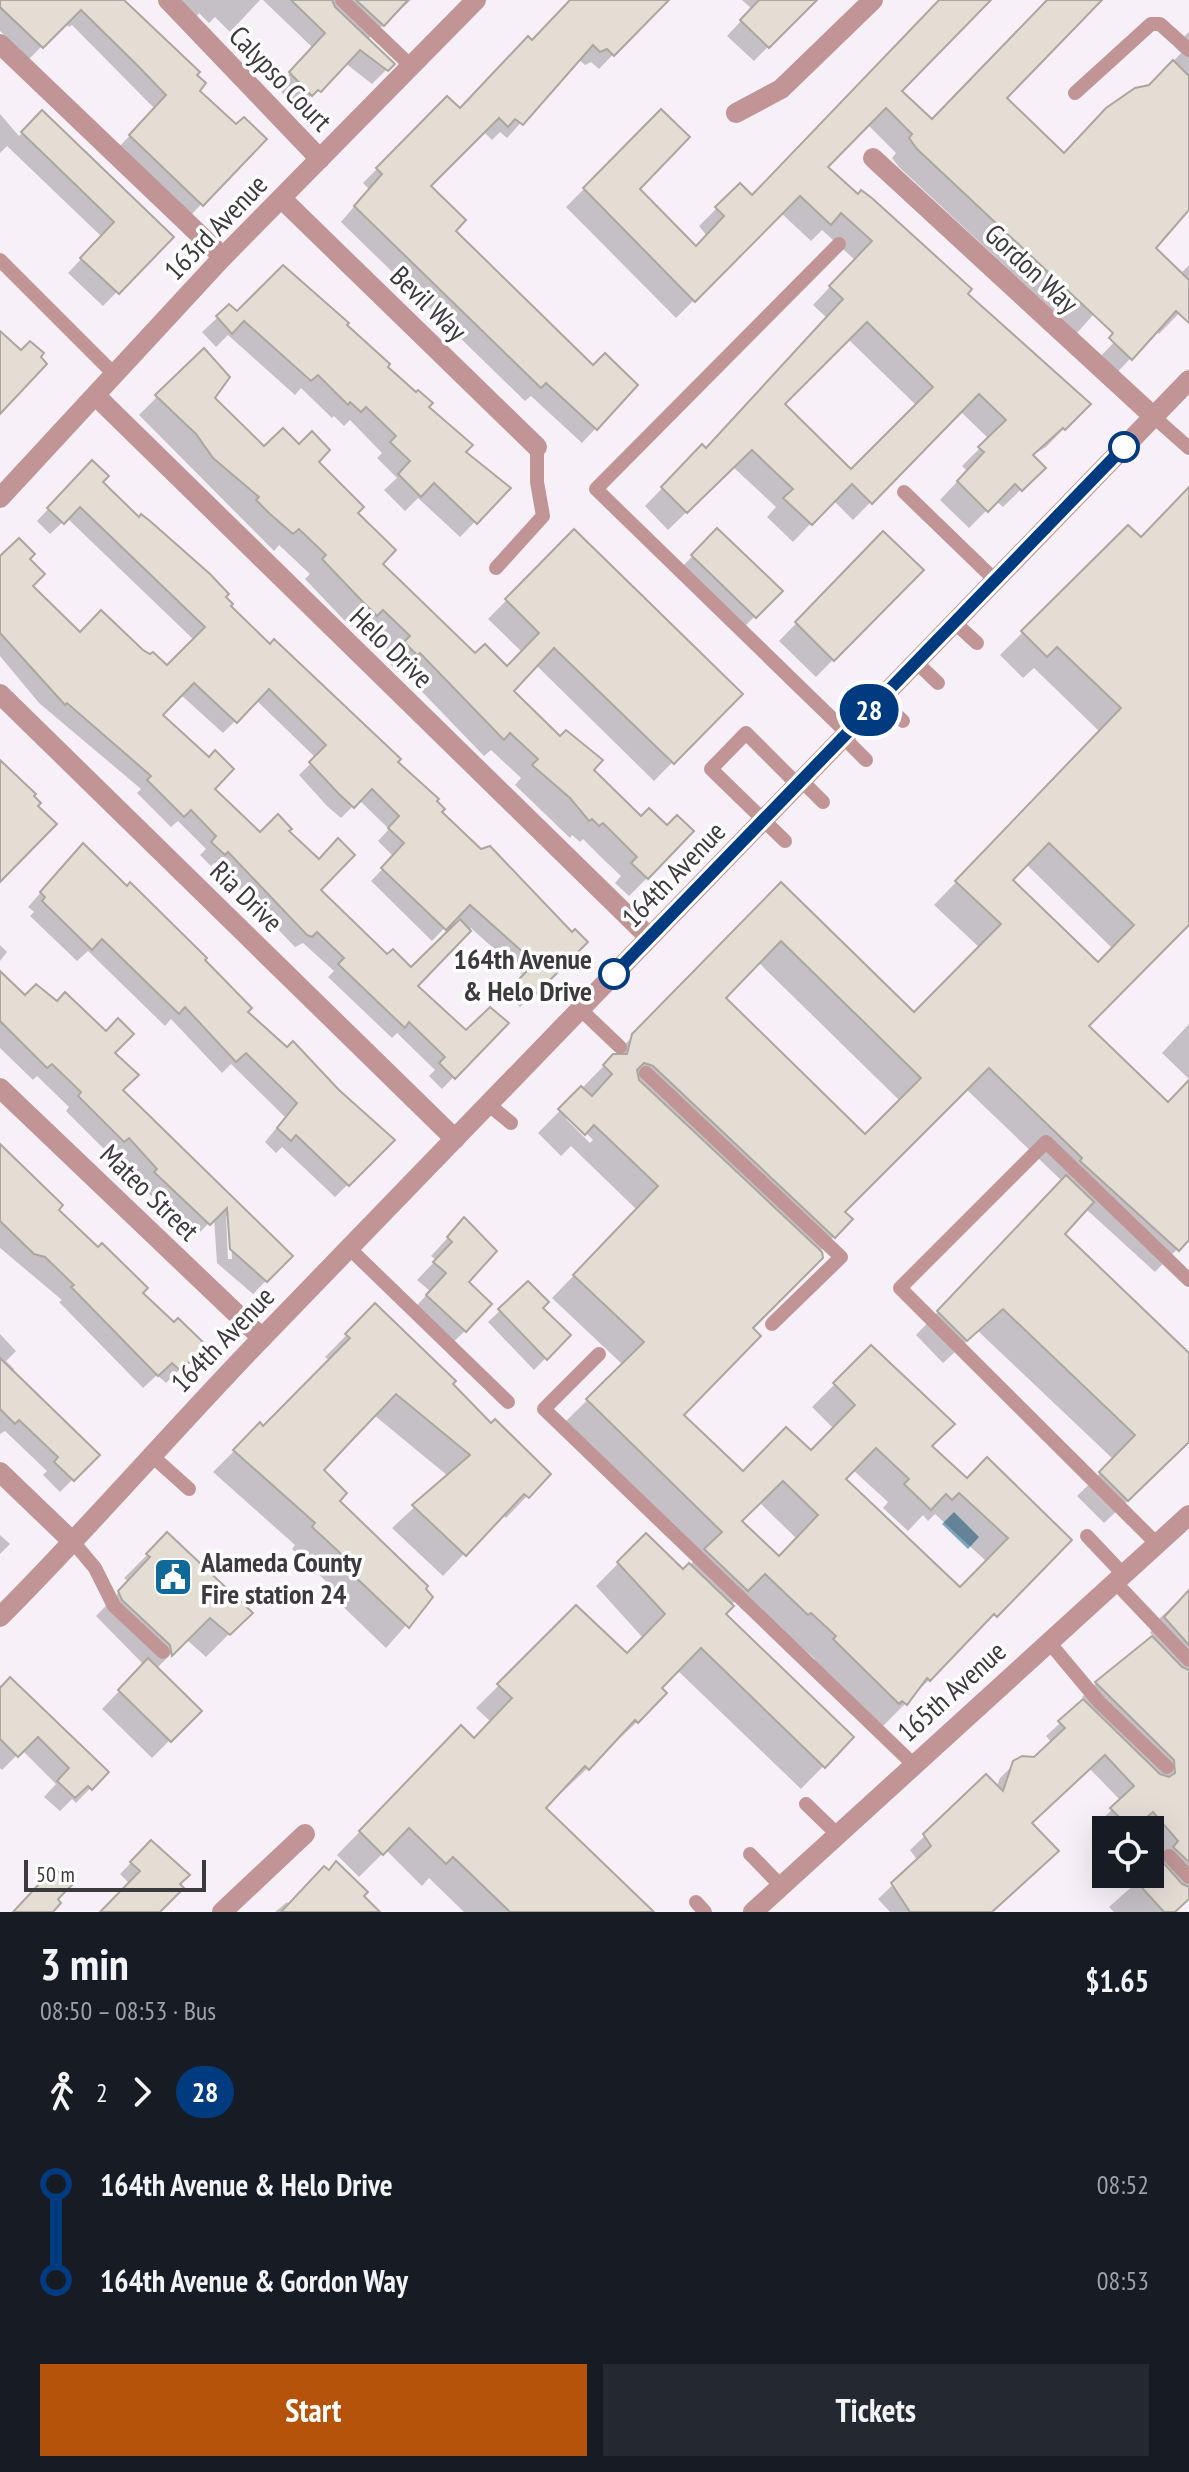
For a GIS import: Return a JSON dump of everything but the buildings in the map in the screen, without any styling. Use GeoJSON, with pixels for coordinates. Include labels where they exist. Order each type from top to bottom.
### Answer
{"type":"FeatureCollection","features":[{"type":"Feature","properties":{"kind":"street","name":"Calypso Court"},"geometry":{"type":"LineString","coordinates":[[168,0],[320,159]]}},
{"type":"Feature","properties":{"kind":"street"},"geometry":{"type":"LineString","coordinates":[[736,113],[781,89],[873,0]]}},
{"type":"Feature","properties":{"kind":"street","name":"163rd Avenue"},"geometry":{"type":"LineString","coordinates":[[0,498],[223,257],[474,1]]}},
{"type":"Feature","properties":{"kind":"street"},"geometry":{"type":"LineString","coordinates":[[0,44],[223,257]]}},
{"type":"Feature","properties":{"kind":"street","name":"Gordon Way"},"geometry":{"type":"LineString","coordinates":[[873,158],[1154,417]]}},
{"type":"Feature","properties":{"kind":"street","name":"Bevil Way"},"geometry":{"type":"LineString","coordinates":[[282,199],[537,447]]}},
{"type":"Feature","properties":{"kind":"street","name":"164th Avenue"},"geometry":{"type":"LineString","coordinates":[[0,1617],[74,1543],[150,1454],[1189,380]]}},
{"type":"Feature","properties":{"kind":"street","name":"Helo Drive"},"geometry":{"type":"LineString","coordinates":[[96,396],[649,937]]}},
{"type":"Feature","properties":{"kind":"street","name":"Ria Drive"},"geometry":{"type":"LineString","coordinates":[[0,694],[455,1139]]}},
{"type":"Feature","properties":{"kind":"street","name":"Mateo Street"},"geometry":{"type":"LineString","coordinates":[[0,1088],[262,1338]]}},
{"type":"Feature","properties":{"kind":"street"},"geometry":{"type":"LineString","coordinates":[[0,1472],[74,1543]]}},
{"type":"Feature","properties":{"kind":"street","name":"165th Avenue"},"geometry":{"type":"LineString","coordinates":[[753,1912],[1189,1515]]}},
{"type":"Feature","properties":{"kind":"street"},"geometry":{"type":"LineString","coordinates":[[222,1912],[305,1834]]}},
{"type":"Feature","properties":{"kind":"lane"},"geometry":{"type":"LineString","coordinates":[[342,0],[411,66]]}},
{"type":"Feature","properties":{"kind":"lane"},"geometry":{"type":"LineString","coordinates":[[1075,93],[1151,24],[1160,24],[1189,50]]}},
{"type":"Feature","properties":{"kind":"lane"},"geometry":{"type":"LineString","coordinates":[[839,244],[596,489],[845,735],[866,760]]}},
{"type":"Feature","properties":{"kind":"lane"},"geometry":{"type":"LineString","coordinates":[[0,260],[114,374]]}},
{"type":"Feature","properties":{"kind":"lane"},"geometry":{"type":"LineString","coordinates":[[1154,417],[1189,448]]}},
{"type":"Feature","properties":{"kind":"lane"},"geometry":{"type":"LineString","coordinates":[[496,568],[543,516],[537,482],[537,447]]}},
{"type":"Feature","properties":{"kind":"lane"},"geometry":{"type":"LineString","coordinates":[[904,492],[995,580]]}},
{"type":"Feature","properties":{"kind":"lane"},"geometry":{"type":"LineString","coordinates":[[954,622],[977,643]]}},
{"type":"Feature","properties":{"kind":"lane"},"geometry":{"type":"LineString","coordinates":[[916,662],[938,683]]}},
{"type":"Feature","properties":{"kind":"lane"},"geometry":{"type":"LineString","coordinates":[[880,699],[903,721]]}},
{"type":"Feature","properties":{"kind":"lane"},"geometry":{"type":"LineString","coordinates":[[785,841],[711,769],[746,733],[823,802]]}},
{"type":"Feature","properties":{"kind":"lane"},"geometry":{"type":"LineString","coordinates":[[580,1009],[620,1047]]}},
{"type":"Feature","properties":{"kind":"lane"},"geometry":{"type":"LineString","coordinates":[[646,1073],[841,1257],[772,1324]]}},
{"type":"Feature","properties":{"kind":"lane"},"geometry":{"type":"LineString","coordinates":[[488,1104],[511,1123]]}},
{"type":"Feature","properties":{"kind":"lane"},"geometry":{"type":"LineString","coordinates":[[1157,1544],[900,1288],[1046,1142],[1189,1280]]}},
{"type":"Feature","properties":{"kind":"lane"},"geometry":{"type":"LineString","coordinates":[[349,1248],[508,1402]]}},
{"type":"Feature","properties":{"kind":"lane"},"geometry":{"type":"LineString","coordinates":[[599,1354],[544,1409],[913,1764]]}},
{"type":"Feature","properties":{"kind":"lane"},"geometry":{"type":"LineString","coordinates":[[150,1454],[189,1489]]}},
{"type":"Feature","properties":{"kind":"lane"},"geometry":{"type":"LineString","coordinates":[[1087,1536],[1189,1660]]}},
{"type":"Feature","properties":{"kind":"lane"},"geometry":{"type":"LineString","coordinates":[[74,1543],[95,1568],[114,1606],[163,1652]]}},
{"type":"Feature","properties":{"kind":"lane"},"geometry":{"type":"LineString","coordinates":[[1048,1641],[1099,1702],[1167,1767]]}},
{"type":"Feature","properties":{"kind":"lane"},"geometry":{"type":"LineString","coordinates":[[806,1804],[838,1835]]}},
{"type":"Feature","properties":{"kind":"lane"},"geometry":{"type":"LineString","coordinates":[[750,1854],[781,1886]]}},
{"type":"Feature","properties":{"kind":"lane"},"geometry":{"type":"LineString","coordinates":[[1169,1856],[1189,1877]]}},
{"type":"Feature","properties":{"kind":"water"},"geometry":{"type":"Polygon","coordinates":[[[954,1512],[979,1537],[968,1549],[942,1524],[954,1512]]]}},
{"type":"Feature","properties":{"kind":"bus line","name":"28"},"geometry":{"type":"LineString","coordinates":[[614,974],[1124,447]]}},
{"type":"Feature","properties":{"kind":"place","name":"164th Avenue & Helo Drive"},"geometry":{"type":"Point","coordinates":[614,974]}},
{"type":"Feature","properties":{"kind":"place","name":"Alameda County Fire station 24"},"geometry":{"type":"Point","coordinates":[173,1577]}}]}
